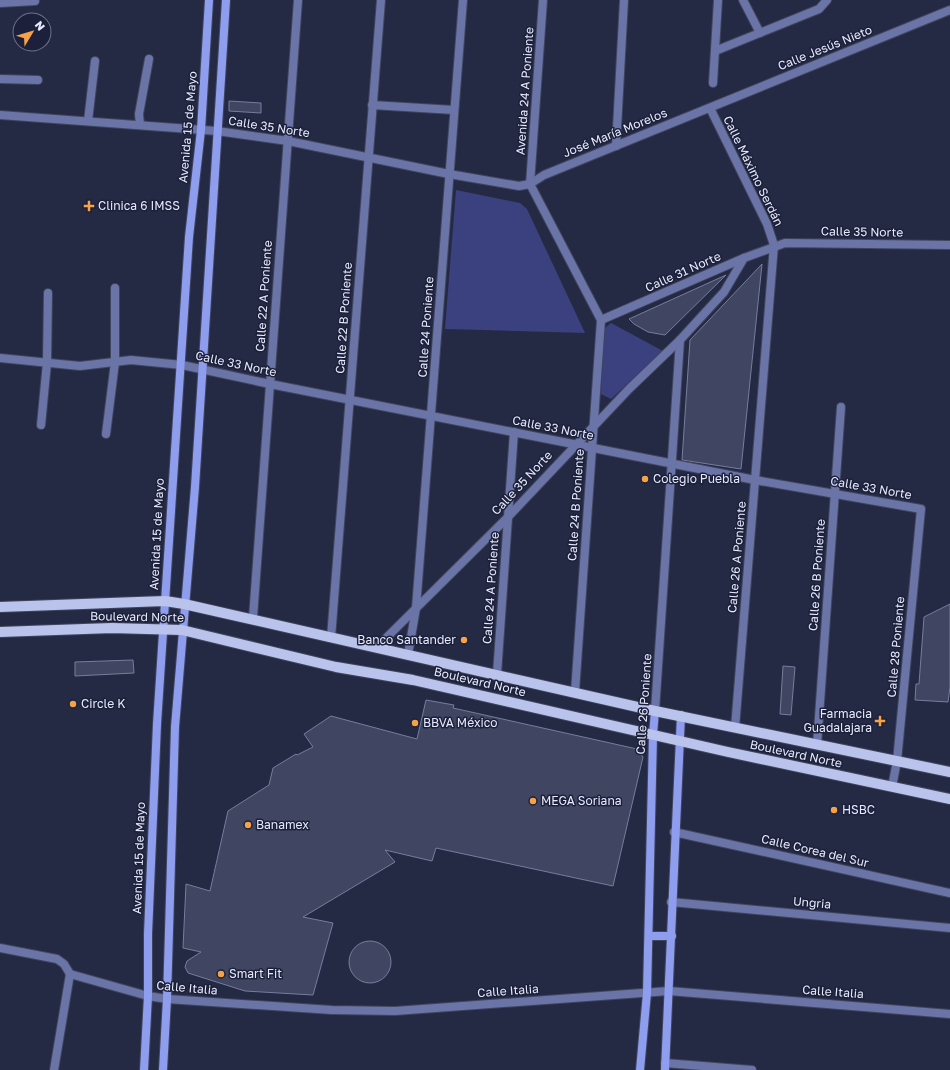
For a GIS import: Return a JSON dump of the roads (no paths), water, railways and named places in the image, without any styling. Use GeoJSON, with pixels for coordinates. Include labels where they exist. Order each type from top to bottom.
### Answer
{"type":"FeatureCollection","features":[{"type":"Feature","properties":{"kind":"main road","name":"Avenida 15 de Mayo"},"geometry":{"type":"LineString","coordinates":[[144,1070],[148,996],[148,934],[151,902],[152,815],[163,628],[182,365],[189,237],[200,130],[209,0]]}},
{"type":"Feature","properties":{"kind":"main road"},"geometry":{"type":"LineString","coordinates":[[163,1070],[167,999],[175,727],[184,604],[195,487],[226,0]]}},
{"type":"Feature","properties":{"kind":"main road","name":"Boulevard Norte"},"geometry":{"type":"LineString","coordinates":[[0,607],[165,601],[184,604],[252,618],[331,638],[497,674],[655,711],[681,715],[735,728],[950,772]]}},
{"type":"Feature","properties":{"kind":"main road","name":"Boulevard Norte"},"geometry":{"type":"LineString","coordinates":[[0,632],[98,628],[163,628],[182,630],[336,667],[420,682],[679,741],[950,800]]}},
{"type":"Feature","properties":{"kind":"main road","name":"Calle 26 Poniente"},"geometry":{"type":"LineString","coordinates":[[640,1070],[647,993],[653,735],[655,711]]}},
{"type":"Feature","properties":{"kind":"main road"},"geometry":{"type":"LineString","coordinates":[[665,1066],[672,936],[671,902],[674,832],[681,715]]}},
{"type":"Feature","properties":{"kind":"main road"},"geometry":{"type":"LineString","coordinates":[[649,936],[672,936]]}},
{"type":"Feature","properties":{"kind":"street","name":"Calle 22 A Poniente"},"geometry":{"type":"LineString","coordinates":[[252,618],[298,0]]}},
{"type":"Feature","properties":{"kind":"street","name":"Calle 22 B Poniente"},"geometry":{"type":"LineString","coordinates":[[331,638],[381,0]]}},
{"type":"Feature","properties":{"kind":"street","name":"Calle 24 Poniente"},"geometry":{"type":"LineString","coordinates":[[408,655],[416,608],[463,0]]}},
{"type":"Feature","properties":{"kind":"street","name":"Avenida 24 A Poniente"},"geometry":{"type":"LineString","coordinates":[[530,184],[543,0]]}},
{"type":"Feature","properties":{"kind":"street"},"geometry":{"type":"LineString","coordinates":[[616,146],[624,0]]}},
{"type":"Feature","properties":{"kind":"street"},"geometry":{"type":"LineString","coordinates":[[712,83],[718,0]]}},
{"type":"Feature","properties":{"kind":"street"},"geometry":{"type":"LineString","coordinates":[[744,0],[760,32]]}},
{"type":"Feature","properties":{"kind":"street"},"geometry":{"type":"LineString","coordinates":[[0,3],[35,1]]}},
{"type":"Feature","properties":{"kind":"street"},"geometry":{"type":"LineString","coordinates":[[715,51],[819,9],[827,1]]}},
{"type":"Feature","properties":{"kind":"street","name":"Calle Jesús Nieto"},"geometry":{"type":"LineString","coordinates":[[710,108],[950,10]]}},
{"type":"Feature","properties":{"kind":"street"},"geometry":{"type":"LineString","coordinates":[[140,125],[139,114],[149,59]]}},
{"type":"Feature","properties":{"kind":"street"},"geometry":{"type":"LineString","coordinates":[[88,121],[95,61]]}},
{"type":"Feature","properties":{"kind":"street"},"geometry":{"type":"LineString","coordinates":[[0,79],[38,80]]}},
{"type":"Feature","properties":{"kind":"street"},"geometry":{"type":"LineString","coordinates":[[372,105],[454,110]]}},
{"type":"Feature","properties":{"kind":"street","name":"José María Morelos"},"geometry":{"type":"LineString","coordinates":[[530,184],[544,175],[710,108]]}},
{"type":"Feature","properties":{"kind":"street","name":"Calle Máximo Serdán"},"geometry":{"type":"LineString","coordinates":[[710,108],[767,224],[774,246]]}},
{"type":"Feature","properties":{"kind":"street","name":"Calle 35 Norte"},"geometry":{"type":"LineString","coordinates":[[0,115],[217,131],[288,141],[512,186],[530,184]]}},
{"type":"Feature","properties":{"kind":"street"},"geometry":{"type":"LineString","coordinates":[[530,184],[601,320]]}},
{"type":"Feature","properties":{"kind":"street","name":"Calle 35 Norte"},"geometry":{"type":"LineString","coordinates":[[774,246],[797,242],[950,245]]}},
{"type":"Feature","properties":{"kind":"street","name":"Calle 31 Norte"},"geometry":{"type":"LineString","coordinates":[[601,320],[774,246]]}},
{"type":"Feature","properties":{"kind":"street","name":"Calle 26 A Poniente"},"geometry":{"type":"LineString","coordinates":[[735,728],[774,246]]}},
{"type":"Feature","properties":{"kind":"street","name":"Calle 35 Norte"},"geometry":{"type":"LineString","coordinates":[[376,648],[508,517],[575,444],[680,340],[724,292],[744,258]]}},
{"type":"Feature","properties":{"kind":"street"},"geometry":{"type":"LineString","coordinates":[[106,434],[115,362],[115,288]]}},
{"type":"Feature","properties":{"kind":"street"},"geometry":{"type":"LineString","coordinates":[[41,425],[47,363],[48,293]]}},
{"type":"Feature","properties":{"kind":"street","name":"Calle 24 B Poniente"},"geometry":{"type":"LineString","coordinates":[[575,692],[601,320]]}},
{"type":"Feature","properties":{"kind":"street","name":"Calle 26 Poniente"},"geometry":{"type":"LineString","coordinates":[[655,711],[680,340]]}},
{"type":"Feature","properties":{"kind":"street","name":"Calle 33 Norte"},"geometry":{"type":"LineString","coordinates":[[0,358],[80,366],[145,360],[182,365],[672,464],[921,509]]}},
{"type":"Feature","properties":{"kind":"street","name":"Calle 26 B Poniente"},"geometry":{"type":"LineString","coordinates":[[817,745],[841,407]]}},
{"type":"Feature","properties":{"kind":"street","name":"Calle 24 A Poniente"},"geometry":{"type":"LineString","coordinates":[[497,674],[514,432]]}},
{"type":"Feature","properties":{"kind":"street","name":"Calle 28 Poniente"},"geometry":{"type":"LineString","coordinates":[[892,787],[897,761],[921,509]]}},
{"type":"Feature","properties":{"kind":"street","name":"Calle Corea del Sur"},"geometry":{"type":"LineString","coordinates":[[674,832],[950,893]]}},
{"type":"Feature","properties":{"kind":"street","name":"Ungria"},"geometry":{"type":"LineString","coordinates":[[671,902],[950,928]]}},
{"type":"Feature","properties":{"kind":"street"},"geometry":{"type":"LineString","coordinates":[[0,948],[57,959],[64,964],[70,974],[54,1070]]}},
{"type":"Feature","properties":{"kind":"street","name":"Calle Italia"},"geometry":{"type":"LineString","coordinates":[[70,974],[148,996],[167,999],[332,1010],[395,1011],[669,991],[950,1014]]}},
{"type":"Feature","properties":{"kind":"street"},"geometry":{"type":"LineString","coordinates":[[665,1066],[752,1070]]}},
{"type":"Feature","properties":{"kind":"place","name":"Clinica 6 IMSS"},"geometry":{"type":"Point","coordinates":[89,206]}},
{"type":"Feature","properties":{"kind":"place","name":"Colegio Puebla"},"geometry":{"type":"Point","coordinates":[645,479]}},
{"type":"Feature","properties":{"kind":"place","name":"Banco Santander"},"geometry":{"type":"Point","coordinates":[464,640]}},
{"type":"Feature","properties":{"kind":"place","name":"Circle K"},"geometry":{"type":"Point","coordinates":[73,704]}},
{"type":"Feature","properties":{"kind":"place","name":"Farmacia Guadalajara"},"geometry":{"type":"Point","coordinates":[880,721]}},
{"type":"Feature","properties":{"kind":"place","name":"BBVA México"},"geometry":{"type":"Point","coordinates":[415,723]}},
{"type":"Feature","properties":{"kind":"place","name":"MEGA Soriana"},"geometry":{"type":"Point","coordinates":[533,801]}},
{"type":"Feature","properties":{"kind":"place","name":"HSBC"},"geometry":{"type":"Point","coordinates":[834,810]}},
{"type":"Feature","properties":{"kind":"place","name":"Banamex"},"geometry":{"type":"Point","coordinates":[248,825]}},
{"type":"Feature","properties":{"kind":"place","name":"Smart Fit"},"geometry":{"type":"Point","coordinates":[221,974]}}]}
